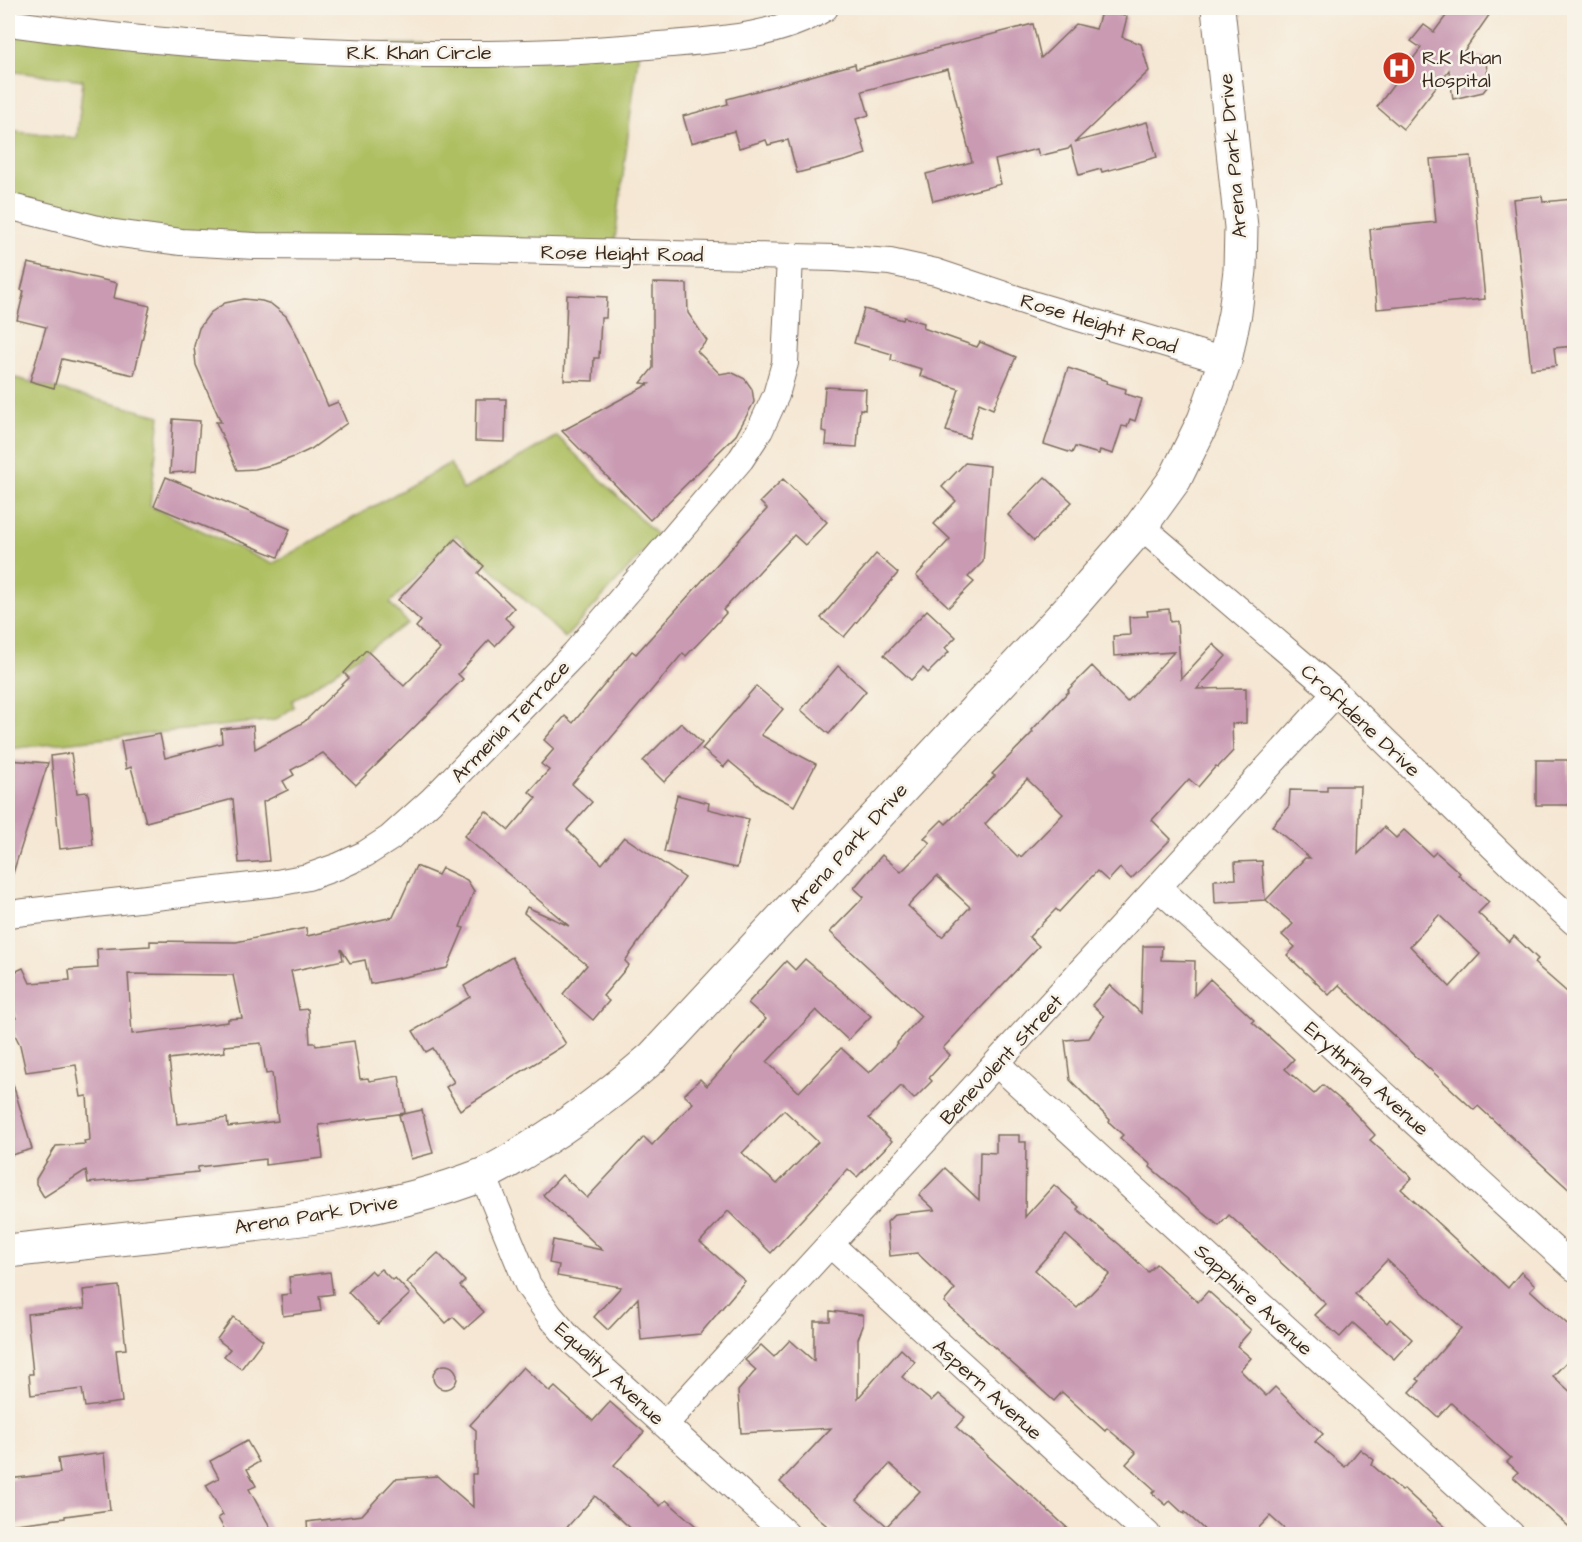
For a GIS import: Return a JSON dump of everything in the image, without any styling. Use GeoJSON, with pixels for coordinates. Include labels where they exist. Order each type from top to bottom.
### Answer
{"type":"FeatureCollection","features":[{"type":"Feature","properties":{"kind":"street","name":"R.K. Khan Circle"},"geometry":{"type":"LineString","coordinates":[[8,23],[142,40],[230,47],[389,54],[448,54],[608,50],[748,35],[792,25],[825,8]]}},
{"type":"Feature","properties":{"kind":"street","name":"Arena Park Drive"},"geometry":{"type":"LineString","coordinates":[[8,1251],[336,1214],[400,1202],[483,1175],[560,1130],[598,1103],[653,1057],[1070,608],[1141,526],[1175,479],[1204,420],[1225,361],[1235,313],[1240,270],[1241,227],[1218,8]]}},
{"type":"Feature","properties":{"kind":"street","name":"Rose Height Road"},"geometry":{"type":"LineString","coordinates":[[8,206],[114,233],[182,242],[255,246],[393,247],[790,257],[890,262],[936,272],[1035,305],[1225,361]]}},
{"type":"Feature","properties":{"kind":"street","name":"Armenia Terrace"},"geometry":{"type":"LineString","coordinates":[[8,914],[308,877],[365,854],[390,838],[431,801],[575,653],[741,459],[760,430],[776,395],[785,363],[790,257]]}},
{"type":"Feature","properties":{"kind":"street","name":"Croftdene Drive"},"geometry":{"type":"LineString","coordinates":[[1141,526],[1336,693],[1513,866],[1573,918]]}},
{"type":"Feature","properties":{"kind":"street","name":"Benevolent Street"},"geometry":{"type":"LineString","coordinates":[[665,1424],[998,1064],[1336,693]]}},
{"type":"Feature","properties":{"kind":"street","name":"Erythrina Avenue"},"geometry":{"type":"LineString","coordinates":[[1159,888],[1575,1268]]}},
{"type":"Feature","properties":{"kind":"street","name":"Sapphire Avenue"},"geometry":{"type":"LineString","coordinates":[[998,1064],[1511,1534]]}},
{"type":"Feature","properties":{"kind":"street","name":"Equality Avenue"},"geometry":{"type":"LineString","coordinates":[[483,1175],[528,1285],[550,1316],[569,1338],[786,1534]]}},
{"type":"Feature","properties":{"kind":"street","name":"Aspern Avenue"},"geometry":{"type":"LineString","coordinates":[[830,1244],[1147,1534]]}},
{"type":"Feature","properties":{"kind":"green space"},"geometry":{"type":"Polygon","coordinates":[[[8,21],[146,39],[639,48],[613,255],[255,247],[8,208],[8,131],[77,138],[83,80],[8,71],[8,21]]]}},
{"type":"Feature","properties":{"kind":"green space"},"geometry":{"type":"Polygon","coordinates":[[[8,376],[160,416],[150,506],[272,564],[450,463],[463,490],[557,436],[658,536],[565,638],[456,535],[390,603],[408,623],[292,701],[294,707],[275,720],[8,749],[8,376]]]}},
{"type":"Feature","properties":{"kind":"building"},"geometry":{"type":"Polygon","coordinates":[[[1452,8],[1494,8],[1460,57],[1485,56],[1488,77],[1492,81],[1483,92],[1453,99],[1449,70],[1403,129],[1377,107],[1421,48],[1411,41],[1424,25],[1434,32],[1452,8]]]}},
{"type":"Feature","properties":{"kind":"building"},"geometry":{"type":"Polygon","coordinates":[[[1102,9],[1127,17],[1122,37],[1141,44],[1149,71],[1075,142],[1147,122],[1157,157],[1102,172],[1101,169],[1079,175],[1071,146],[1068,149],[1039,156],[1037,149],[995,160],[1001,184],[933,201],[926,174],[972,162],[948,69],[862,91],[869,115],[856,119],[866,154],[797,173],[788,140],[768,145],[766,140],[739,148],[734,131],[691,143],[683,116],[728,104],[727,99],[855,64],[856,69],[1033,24],[1041,58],[1076,24],[1096,29],[1102,9]]]}},
{"type":"Feature","properties":{"kind":"building"},"geometry":{"type":"Polygon","coordinates":[[[1471,156],[1485,299],[1377,309],[1370,229],[1436,222],[1430,159],[1471,156]]]}},
{"type":"Feature","properties":{"kind":"building"},"geometry":{"type":"Polygon","coordinates":[[[1542,196],[1543,202],[1573,199],[1575,346],[1554,348],[1556,366],[1531,369],[1513,199],[1542,196]]]}},
{"type":"Feature","properties":{"kind":"building"},"geometry":{"type":"Polygon","coordinates":[[[28,263],[117,283],[114,298],[150,306],[134,375],[62,359],[54,388],[30,381],[46,327],[17,320],[28,263]]]}},
{"type":"Feature","properties":{"kind":"building"},"geometry":{"type":"Polygon","coordinates":[[[653,283],[687,284],[688,313],[707,341],[697,351],[720,374],[731,372],[745,379],[752,389],[754,402],[736,435],[650,520],[562,431],[649,384],[641,383],[653,368],[653,283]]]}},
{"type":"Feature","properties":{"kind":"building"},"geometry":{"type":"Polygon","coordinates":[[[567,295],[607,297],[606,318],[601,318],[599,358],[594,358],[593,381],[564,380],[567,295]]]}},
{"type":"Feature","properties":{"kind":"building"},"geometry":{"type":"Polygon","coordinates":[[[244,299],[271,304],[286,316],[296,333],[328,406],[338,402],[347,423],[311,449],[294,457],[255,469],[237,470],[216,422],[221,422],[196,365],[194,346],[199,328],[210,313],[225,303],[244,299]]]}},
{"type":"Feature","properties":{"kind":"building"},"geometry":{"type":"Polygon","coordinates":[[[864,309],[903,320],[904,317],[924,323],[923,328],[977,347],[980,342],[1016,357],[993,409],[979,403],[969,438],[946,431],[959,389],[920,376],[922,369],[891,360],[892,354],[854,343],[864,309]]]}},
{"type":"Feature","properties":{"kind":"building"},"geometry":{"type":"Polygon","coordinates":[[[1068,368],[1107,381],[1106,383],[1126,389],[1125,394],[1142,399],[1135,421],[1130,419],[1127,427],[1122,426],[1113,454],[1100,450],[1099,454],[1075,447],[1072,453],[1044,444],[1068,368]]]}},
{"type":"Feature","properties":{"kind":"building"},"geometry":{"type":"Polygon","coordinates":[[[825,387],[866,389],[865,410],[860,409],[857,447],[826,445],[827,432],[822,431],[825,387]]]}},
{"type":"Feature","properties":{"kind":"building"},"geometry":{"type":"Polygon","coordinates":[[[476,399],[506,399],[505,442],[475,441],[476,399]]]}},
{"type":"Feature","properties":{"kind":"building"},"geometry":{"type":"Polygon","coordinates":[[[173,419],[200,421],[196,471],[170,473],[173,419]]]}},
{"type":"Feature","properties":{"kind":"building"},"geometry":{"type":"Polygon","coordinates":[[[965,463],[990,466],[983,562],[968,577],[974,582],[949,607],[916,576],[950,539],[934,524],[956,501],[942,487],[965,463]]]}},
{"type":"Feature","properties":{"kind":"building"},"geometry":{"type":"Polygon","coordinates":[[[166,477],[290,529],[278,557],[154,506],[166,477]]]}},
{"type":"Feature","properties":{"kind":"building"},"geometry":{"type":"Polygon","coordinates":[[[1045,477],[1072,502],[1034,541],[1008,515],[1045,477]]]}},
{"type":"Feature","properties":{"kind":"building"},"geometry":{"type":"Polygon","coordinates":[[[783,479],[827,522],[805,545],[794,535],[723,610],[726,613],[710,631],[686,656],[683,653],[572,784],[592,802],[567,830],[602,864],[624,837],[685,878],[625,961],[629,965],[603,996],[609,1001],[593,1020],[563,994],[587,965],[524,913],[527,907],[569,926],[464,836],[486,811],[509,830],[536,798],[529,792],[549,770],[541,764],[554,749],[544,740],[565,716],[573,723],[632,651],[636,654],[767,509],[760,502],[783,479]]]}},
{"type":"Feature","properties":{"kind":"building"},"geometry":{"type":"Polygon","coordinates":[[[455,539],[484,566],[478,573],[514,608],[505,618],[514,626],[495,646],[489,640],[458,674],[463,679],[356,785],[323,753],[291,770],[294,775],[283,781],[288,790],[263,802],[269,861],[239,863],[233,799],[146,822],[131,767],[126,769],[121,741],[160,734],[165,758],[222,743],[221,729],[253,726],[255,749],[304,722],[349,678],[344,673],[366,650],[404,686],[440,649],[416,627],[421,621],[398,600],[455,539]]]}},
{"type":"Feature","properties":{"kind":"building"},"geometry":{"type":"Polygon","coordinates":[[[876,554],[898,573],[844,637],[821,618],[876,554]]]}},
{"type":"Feature","properties":{"kind":"building"},"geometry":{"type":"Polygon","coordinates":[[[1169,609],[1170,622],[1177,621],[1181,679],[1213,644],[1226,656],[1197,689],[1246,688],[1246,723],[1232,724],[1233,751],[1198,787],[1189,779],[1152,820],[1171,839],[1131,879],[1120,868],[1108,881],[1097,871],[1059,912],[1056,909],[1029,937],[1039,946],[943,1048],[950,1055],[929,1078],[932,1081],[914,1099],[901,1086],[869,1118],[892,1141],[857,1177],[848,1169],[771,1253],[728,1211],[700,1242],[745,1281],[700,1334],[641,1340],[638,1298],[608,1330],[594,1317],[621,1287],[557,1276],[559,1265],[549,1263],[553,1240],[602,1250],[543,1195],[562,1175],[587,1198],[644,1137],[652,1145],[693,1103],[684,1095],[700,1079],[707,1086],[766,1019],[748,1003],[786,961],[795,970],[805,959],[871,1016],[848,1040],[816,1010],[767,1062],[799,1092],[841,1048],[869,1073],[898,1044],[921,1016],[830,932],[864,897],[854,888],[882,855],[901,872],[930,843],[924,838],[942,820],[946,824],[995,776],[992,774],[1092,666],[1127,702],[1174,652],[1114,656],[1113,636],[1130,635],[1129,617],[1148,616],[1147,611],[1169,609]],[[1027,779],[985,824],[1018,857],[1019,855],[1021,857],[1063,814],[1027,779]],[[937,876],[908,906],[942,937],[970,907],[937,876]],[[784,1110],[742,1153],[777,1184],[818,1142],[784,1110]]]}},
{"type":"Feature","properties":{"kind":"building"},"geometry":{"type":"Polygon","coordinates":[[[927,610],[956,637],[945,648],[949,652],[928,673],[923,668],[911,680],[884,655],[927,610]]]}},
{"type":"Feature","properties":{"kind":"building"},"geometry":{"type":"Polygon","coordinates":[[[838,666],[866,691],[829,734],[801,710],[838,666]]]}},
{"type":"Feature","properties":{"kind":"building"},"geometry":{"type":"Polygon","coordinates":[[[756,686],[783,709],[761,735],[816,764],[794,806],[764,790],[729,761],[724,767],[702,749],[756,686]]]}},
{"type":"Feature","properties":{"kind":"building"},"geometry":{"type":"Polygon","coordinates":[[[681,723],[702,743],[664,782],[643,761],[681,723]]]}},
{"type":"Feature","properties":{"kind":"building"},"geometry":{"type":"Polygon","coordinates":[[[71,753],[77,793],[88,792],[93,845],[60,849],[51,756],[71,753]]]}},
{"type":"Feature","properties":{"kind":"building"},"geometry":{"type":"Polygon","coordinates":[[[8,760],[48,763],[12,876],[8,875],[8,760]]]}},
{"type":"Feature","properties":{"kind":"building"},"geometry":{"type":"Polygon","coordinates":[[[1536,760],[1568,760],[1569,805],[1536,805],[1536,760]]]}},
{"type":"Feature","properties":{"kind":"building"},"geometry":{"type":"Polygon","coordinates":[[[1327,786],[1360,786],[1358,854],[1384,827],[1396,838],[1404,830],[1432,856],[1436,852],[1460,873],[1458,875],[1489,902],[1478,913],[1509,942],[1514,936],[1538,959],[1534,963],[1575,999],[1575,1195],[1478,1106],[1474,1110],[1339,985],[1329,995],[1287,955],[1295,947],[1282,935],[1293,924],[1266,900],[1305,858],[1310,858],[1272,826],[1289,806],[1290,790],[1327,791],[1327,786]],[[1439,915],[1410,946],[1450,987],[1480,954],[1439,915]]]}},
{"type":"Feature","properties":{"kind":"building"},"geometry":{"type":"Polygon","coordinates":[[[677,795],[709,803],[708,809],[749,819],[737,868],[664,852],[677,795]]]}},
{"type":"Feature","properties":{"kind":"building"},"geometry":{"type":"Polygon","coordinates":[[[1262,861],[1265,900],[1215,903],[1214,880],[1236,879],[1235,862],[1262,861]]]}},
{"type":"Feature","properties":{"kind":"building"},"geometry":{"type":"Polygon","coordinates":[[[416,866],[438,875],[442,868],[467,880],[474,891],[460,927],[464,928],[447,968],[370,984],[365,960],[350,963],[341,949],[343,960],[291,971],[299,1010],[308,1009],[310,1043],[315,1043],[316,1046],[354,1041],[360,1079],[368,1078],[369,1081],[399,1076],[405,1113],[319,1125],[323,1158],[265,1165],[265,1159],[198,1167],[198,1172],[88,1183],[86,1170],[44,1197],[36,1184],[36,1179],[56,1146],[85,1144],[84,1141],[90,1140],[87,1096],[81,1097],[76,1065],[26,1072],[20,1045],[8,1021],[16,1018],[8,999],[8,975],[23,968],[30,983],[70,980],[69,970],[98,968],[97,949],[150,946],[150,941],[236,942],[306,928],[307,936],[393,917],[416,866]],[[128,974],[132,1034],[228,1022],[228,1019],[242,1018],[233,975],[128,974]],[[261,1043],[224,1046],[225,1052],[169,1059],[177,1124],[227,1118],[228,1127],[278,1121],[272,1073],[266,1074],[261,1043]]]}},
{"type":"Feature","properties":{"kind":"building"},"geometry":{"type":"Polygon","coordinates":[[[1143,946],[1162,946],[1161,960],[1195,961],[1194,996],[1210,979],[1254,1020],[1252,1022],[1294,1059],[1285,1069],[1314,1094],[1323,1085],[1349,1107],[1375,1135],[1370,1140],[1412,1178],[1401,1189],[1508,1288],[1521,1272],[1535,1285],[1530,1290],[1575,1331],[1575,1353],[1553,1376],[1575,1396],[1575,1532],[1513,1477],[1518,1472],[1507,1462],[1511,1458],[1451,1403],[1438,1417],[1410,1392],[1420,1381],[1417,1379],[1461,1328],[1387,1260],[1355,1294],[1387,1323],[1390,1319],[1412,1339],[1394,1359],[1353,1323],[1340,1337],[1315,1315],[1326,1304],[1229,1215],[1219,1226],[1150,1167],[1151,1165],[1120,1138],[1123,1135],[1070,1080],[1065,1040],[1089,1038],[1104,1016],[1092,1005],[1110,985],[1141,1013],[1143,946]]]}},
{"type":"Feature","properties":{"kind":"building"},"geometry":{"type":"Polygon","coordinates":[[[512,957],[566,1044],[460,1110],[446,1087],[454,1082],[433,1048],[426,1052],[413,1031],[470,997],[464,986],[512,957]]]}},
{"type":"Feature","properties":{"kind":"building"},"geometry":{"type":"Polygon","coordinates":[[[13,1084],[32,1149],[8,1156],[8,1085],[13,1084]]]}},
{"type":"Feature","properties":{"kind":"building"},"geometry":{"type":"Polygon","coordinates":[[[422,1110],[433,1153],[411,1159],[399,1115],[422,1110]]]}},
{"type":"Feature","properties":{"kind":"building"},"geometry":{"type":"Polygon","coordinates":[[[996,1135],[1019,1135],[1019,1142],[1026,1142],[1025,1217],[1054,1185],[1079,1207],[1077,1209],[1148,1272],[1156,1264],[1198,1302],[1208,1291],[1251,1330],[1237,1346],[1251,1358],[1240,1370],[1266,1396],[1275,1387],[1323,1434],[1315,1442],[1345,1467],[1360,1449],[1374,1460],[1372,1465],[1402,1491],[1404,1489],[1453,1534],[1290,1534],[1270,1516],[1253,1534],[1209,1534],[1170,1501],[1166,1505],[1152,1493],[1155,1490],[1126,1464],[1136,1453],[1107,1428],[1105,1431],[1062,1392],[1054,1401],[944,1302],[955,1289],[917,1253],[890,1256],[887,1222],[895,1214],[935,1210],[919,1195],[945,1168],[979,1200],[980,1152],[996,1153],[996,1135]],[[1066,1235],[1035,1270],[1077,1308],[1110,1274],[1066,1235]]]}},
{"type":"Feature","properties":{"kind":"building"},"geometry":{"type":"Polygon","coordinates":[[[438,1253],[465,1281],[460,1286],[484,1312],[465,1329],[453,1317],[446,1323],[407,1282],[438,1253]]]}},
{"type":"Feature","properties":{"kind":"building"},"geometry":{"type":"Polygon","coordinates":[[[381,1269],[392,1280],[395,1278],[410,1294],[378,1324],[348,1292],[371,1270],[375,1274],[381,1269]]]}},
{"type":"Feature","properties":{"kind":"building"},"geometry":{"type":"Polygon","coordinates":[[[330,1272],[333,1294],[319,1296],[321,1311],[283,1316],[281,1295],[291,1294],[289,1277],[330,1272]]]}},
{"type":"Feature","properties":{"kind":"building"},"geometry":{"type":"Polygon","coordinates":[[[119,1286],[126,1349],[116,1350],[122,1402],[85,1407],[82,1389],[31,1395],[29,1374],[33,1374],[27,1314],[85,1308],[83,1290],[119,1286]]]}},
{"type":"Feature","properties":{"kind":"building"},"geometry":{"type":"Polygon","coordinates":[[[830,1311],[863,1315],[863,1326],[858,1339],[858,1398],[901,1349],[915,1362],[902,1377],[931,1401],[938,1394],[965,1417],[956,1427],[1074,1534],[837,1534],[820,1520],[780,1482],[831,1428],[741,1433],[738,1391],[756,1370],[745,1360],[761,1345],[774,1357],[790,1340],[814,1361],[814,1321],[830,1321],[830,1311]],[[890,1464],[857,1500],[887,1526],[920,1491],[890,1464]]]}},
{"type":"Feature","properties":{"kind":"building"},"geometry":{"type":"Polygon","coordinates":[[[233,1317],[263,1340],[241,1369],[224,1356],[230,1349],[217,1339],[233,1317]]]}},
{"type":"Feature","properties":{"kind":"building"},"geometry":{"type":"Polygon","coordinates":[[[445,1365],[450,1366],[456,1372],[456,1382],[450,1388],[445,1389],[440,1388],[434,1382],[433,1377],[434,1372],[440,1366],[445,1365]]]}},
{"type":"Feature","properties":{"kind":"building"},"geometry":{"type":"Polygon","coordinates":[[[523,1367],[550,1392],[555,1387],[593,1421],[610,1402],[644,1432],[614,1465],[660,1506],[666,1500],[705,1534],[637,1534],[595,1496],[561,1534],[308,1534],[307,1522],[362,1515],[395,1479],[437,1476],[473,1507],[472,1474],[476,1474],[476,1430],[470,1425],[523,1367]]]}},
{"type":"Feature","properties":{"kind":"building"},"geometry":{"type":"Polygon","coordinates":[[[247,1441],[259,1462],[247,1469],[256,1486],[249,1489],[274,1534],[227,1534],[218,1518],[223,1515],[206,1485],[219,1478],[210,1461],[247,1441]]]}},
{"type":"Feature","properties":{"kind":"building"},"geometry":{"type":"Polygon","coordinates":[[[104,1453],[110,1510],[8,1525],[8,1479],[60,1473],[58,1459],[104,1453]]]}},
{"type":"Feature","properties":{"kind":"place","name":"R.K Khan Hospital"},"geometry":{"type":"Point","coordinates":[1399,68]}}]}
